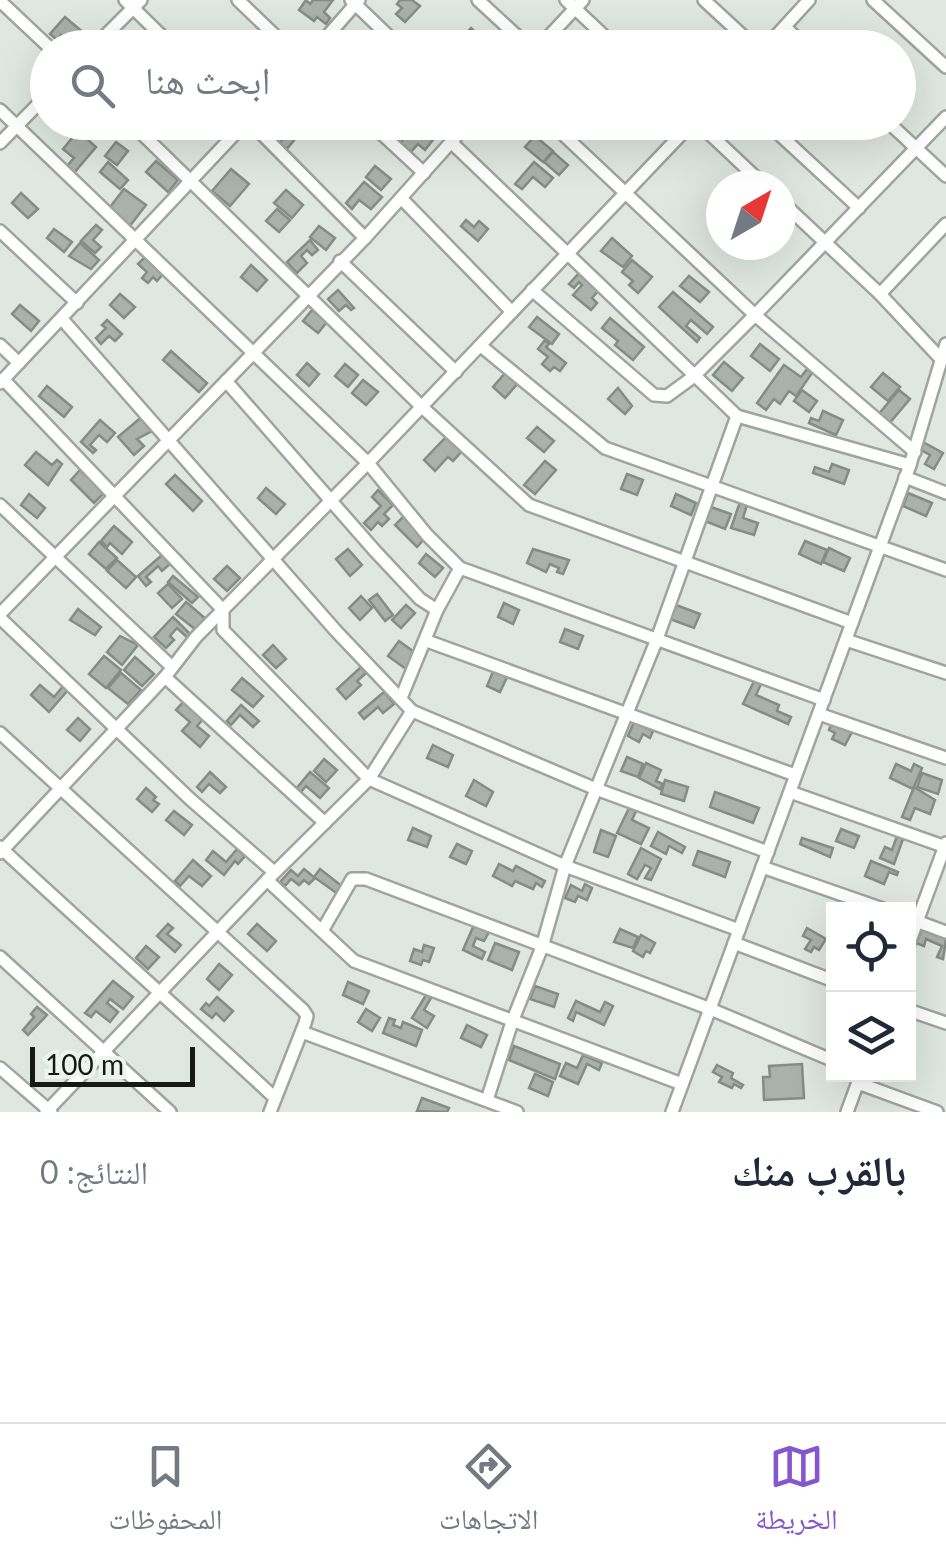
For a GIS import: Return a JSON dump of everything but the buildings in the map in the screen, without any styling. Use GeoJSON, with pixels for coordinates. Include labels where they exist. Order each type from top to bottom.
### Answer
{"type":"FeatureCollection","features":[{"type":"Feature","properties":{"kind":"street"},"geometry":{"type":"LineString","coordinates":[[238,0],[269,30]]}},
{"type":"Feature","properties":{"kind":"street"},"geometry":{"type":"LineString","coordinates":[[478,0],[510,30]]}},
{"type":"Feature","properties":{"kind":"street"},"geometry":{"type":"LineString","coordinates":[[704,0],[736,30]]}},
{"type":"Feature","properties":{"kind":"street"},"geometry":{"type":"LineString","coordinates":[[782,30],[809,0]]}},
{"type":"Feature","properties":{"kind":"street"},"geometry":{"type":"LineString","coordinates":[[874,0],[906,30]]}},
{"type":"Feature","properties":{"kind":"street"},"geometry":{"type":"LineString","coordinates":[[0,1],[31,30]]}},
{"type":"Feature","properties":{"kind":"street"},"geometry":{"type":"LineString","coordinates":[[332,30],[355,1],[383,30]]}},
{"type":"Feature","properties":{"kind":"street"},"geometry":{"type":"LineString","coordinates":[[109,30],[133,3],[158,30]]}},
{"type":"Feature","properties":{"kind":"street"},"geometry":{"type":"LineString","coordinates":[[552,30],[574,3],[599,30]]}},
{"type":"Feature","properties":{"kind":"street"},"geometry":{"type":"LineString","coordinates":[[785,27],[788,30]]}},
{"type":"Feature","properties":{"kind":"street"},"geometry":{"type":"LineString","coordinates":[[916,39],[946,67]]}},
{"type":"Feature","properties":{"kind":"street"},"geometry":{"type":"LineString","coordinates":[[0,110],[30,140]]}},
{"type":"Feature","properties":{"kind":"street"},"geometry":{"type":"LineString","coordinates":[[0,143],[30,112]]}},
{"type":"Feature","properties":{"kind":"street"},"geometry":{"type":"LineString","coordinates":[[532,290],[654,395],[667,396],[693,377],[755,315],[946,117]]}},
{"type":"Feature","properties":{"kind":"street"},"geometry":{"type":"LineString","coordinates":[[30,140],[368,464],[460,568],[824,700]]}},
{"type":"Feature","properties":{"kind":"street"},"geometry":{"type":"LineString","coordinates":[[149,140],[421,406],[529,505],[852,624]]}},
{"type":"Feature","properties":{"kind":"street"},"geometry":{"type":"LineString","coordinates":[[230,140],[2,381],[223,610],[223,630],[369,779],[826,977]]}},
{"type":"Feature","properties":{"kind":"street"},"geometry":{"type":"LineString","coordinates":[[266,140],[364,238]]}},
{"type":"Feature","properties":{"kind":"street"},"geometry":{"type":"LineString","coordinates":[[388,140],[424,173]]}},
{"type":"Feature","properties":{"kind":"street"},"geometry":{"type":"LineString","coordinates":[[569,140],[755,315],[915,452]]}},
{"type":"Feature","properties":{"kind":"street"},"geometry":{"type":"LineString","coordinates":[[0,733],[60,788],[218,930],[303,1010],[307,1016],[274,1108],[162,992],[86,929],[1,850],[60,788],[168,672],[223,610],[678,140]]}},
{"type":"Feature","properties":{"kind":"street"},"geometry":{"type":"LineString","coordinates":[[715,140],[748,170]]}},
{"type":"Feature","properties":{"kind":"street"},"geometry":{"type":"LineString","coordinates":[[785,140],[859,208]]}},
{"type":"Feature","properties":{"kind":"street"},"geometry":{"type":"LineString","coordinates":[[907,140],[946,176]]}},
{"type":"Feature","properties":{"kind":"street"},"geometry":{"type":"LineString","coordinates":[[682,1084],[354,961],[0,616],[452,142],[737,416],[908,471],[946,493]]}},
{"type":"Feature","properties":{"kind":"street"},"geometry":{"type":"LineString","coordinates":[[402,198],[512,312]]}},
{"type":"Feature","properties":{"kind":"street"},"geometry":{"type":"LineString","coordinates":[[796,216],[880,294],[940,358]]}},
{"type":"Feature","properties":{"kind":"street"},"geometry":{"type":"LineString","coordinates":[[880,294],[946,224]]}},
{"type":"Feature","properties":{"kind":"street"},"geometry":{"type":"LineString","coordinates":[[0,231],[77,303]]}},
{"type":"Feature","properties":{"kind":"street"},"geometry":{"type":"LineString","coordinates":[[340,262],[456,372]]}},
{"type":"Feature","properties":{"kind":"street"},"geometry":{"type":"LineString","coordinates":[[62,319],[336,631],[412,711],[596,789],[768,852]]}},
{"type":"Feature","properties":{"kind":"street"},"geometry":{"type":"LineString","coordinates":[[672,1112],[915,452],[946,344]]}},
{"type":"Feature","properties":{"kind":"street"},"geometry":{"type":"LineString","coordinates":[[0,345],[19,363]]}},
{"type":"Feature","properties":{"kind":"street"},"geometry":{"type":"LineString","coordinates":[[481,346],[600,446],[880,548],[944,566]]}},
{"type":"Feature","properties":{"kind":"street"},"geometry":{"type":"LineString","coordinates":[[226,381],[328,501],[420,599],[437,610]]}},
{"type":"Feature","properties":{"kind":"street"},"geometry":{"type":"LineString","coordinates":[[473,1112],[482,1099],[542,947],[565,866],[656,639],[737,416]]}},
{"type":"Feature","properties":{"kind":"street"},"geometry":{"type":"LineString","coordinates":[[0,505],[325,823]]}},
{"type":"Feature","properties":{"kind":"street"},"geometry":{"type":"LineString","coordinates":[[401,698],[437,610],[460,568]]}},
{"type":"Feature","properties":{"kind":"street"},"geometry":{"type":"LineString","coordinates":[[846,640],[946,673]]}},
{"type":"Feature","properties":{"kind":"street"},"geometry":{"type":"LineString","coordinates":[[427,641],[795,774]]}},
{"type":"Feature","properties":{"kind":"street"},"geometry":{"type":"LineString","coordinates":[[0,1068],[48,1111],[218,930],[369,779],[412,711]]}},
{"type":"Feature","properties":{"kind":"street"},"geometry":{"type":"LineString","coordinates":[[818,714],[946,758]]}},
{"type":"Feature","properties":{"kind":"street"},"geometry":{"type":"LineString","coordinates":[[790,792],[946,846],[916,913]]}},
{"type":"Feature","properties":{"kind":"street"},"geometry":{"type":"LineString","coordinates":[[762,867],[860,902]]}},
{"type":"Feature","properties":{"kind":"street"},"geometry":{"type":"LineString","coordinates":[[322,931],[352,880],[363,879],[708,1008],[826,1058]]}},
{"type":"Feature","properties":{"kind":"street"},"geometry":{"type":"LineString","coordinates":[[916,921],[946,932]]}},
{"type":"Feature","properties":{"kind":"street"},"geometry":{"type":"LineString","coordinates":[[0,957],[170,1112]]}},
{"type":"Feature","properties":{"kind":"street"},"geometry":{"type":"LineString","coordinates":[[916,1013],[946,1023]]}},
{"type":"Feature","properties":{"kind":"street"},"geometry":{"type":"LineString","coordinates":[[302,1032],[518,1112]]}},
{"type":"Feature","properties":{"kind":"street"},"geometry":{"type":"LineString","coordinates":[[847,1112],[859,1082]]}},
{"type":"Feature","properties":{"kind":"street"},"geometry":{"type":"LineString","coordinates":[[867,1082],[936,1112]]}}]}
